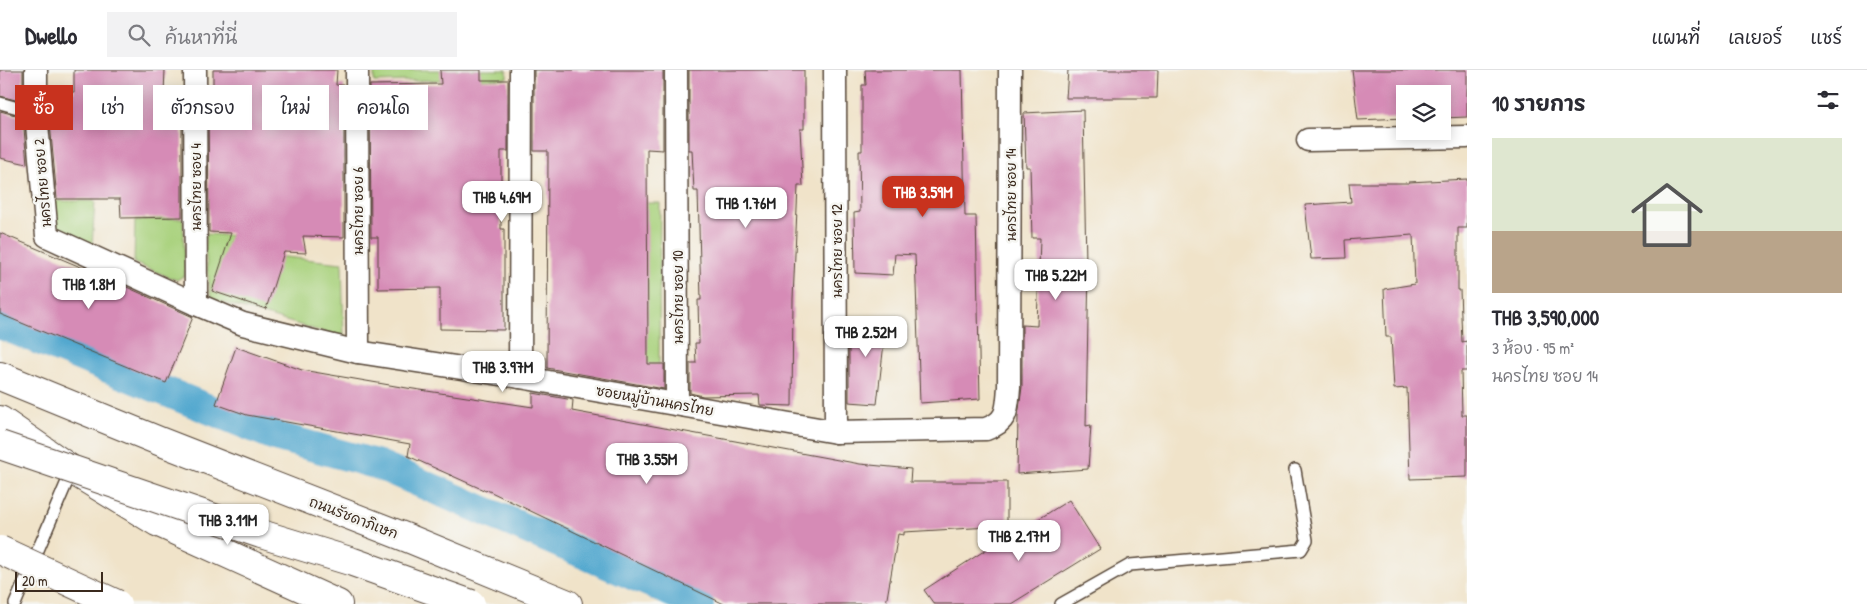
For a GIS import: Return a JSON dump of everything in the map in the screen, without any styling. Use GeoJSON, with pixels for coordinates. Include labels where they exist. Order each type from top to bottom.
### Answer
{"type":"FeatureCollection","features":[{"type":"Feature","properties":{"kind":"main road","name":"ถนนรัชดาภิเษก"},"geometry":{"type":"LineString","coordinates":[[0,376],[568,604]]}},
{"type":"Feature","properties":{"kind":"main road"},"geometry":{"type":"LineString","coordinates":[[0,420],[72,470],[157,522],[338,604]]}},
{"type":"Feature","properties":{"kind":"main road"},"geometry":{"type":"LineString","coordinates":[[0,445],[261,534],[362,565],[471,604]]}},
{"type":"Feature","properties":{"kind":"main road"},"geometry":{"type":"LineString","coordinates":[[0,550],[117,604]]}},
{"type":"Feature","properties":{"kind":"street","name":"นครไทย ซอย 2"},"geometry":{"type":"LineString","coordinates":[[36,70],[36,85]]}},
{"type":"Feature","properties":{"kind":"street","name":"นครไทย ซอย 4"},"geometry":{"type":"LineString","coordinates":[[194,70],[196,304]]}},
{"type":"Feature","properties":{"kind":"street","name":"นครไทย ซอย 6"},"geometry":{"type":"LineString","coordinates":[[357,70],[358,352]]}},
{"type":"Feature","properties":{"kind":"street"},"geometry":{"type":"LineString","coordinates":[[520,70],[520,377]]}},
{"type":"Feature","properties":{"kind":"street","name":"นครไทย ซอย 10"},"geometry":{"type":"LineString","coordinates":[[676,70],[677,404]]}},
{"type":"Feature","properties":{"kind":"street","name":"นครไทย ซอย 12"},"geometry":{"type":"LineString","coordinates":[[835,70],[836,432]]}},
{"type":"Feature","properties":{"kind":"street","name":"นครไทย ซอย 14"},"geometry":{"type":"LineString","coordinates":[[986,428],[997,425],[1006,411],[1009,387],[1010,70]]}},
{"type":"Feature","properties":{"kind":"street","name":"นครไทย ซอย 2"},"geometry":{"type":"LineString","coordinates":[[38,130],[47,236]]}},
{"type":"Feature","properties":{"kind":"street"},"geometry":{"type":"LineString","coordinates":[[1308,140],[1467,137]]}},
{"type":"Feature","properties":{"kind":"street","name":"ซอยหมู่บ้านนครไทย"},"geometry":{"type":"LineString","coordinates":[[47,236],[243,324],[358,352],[520,377],[836,432],[986,428]]}},
{"type":"Feature","properties":{"kind":"lane"},"geometry":{"type":"LineString","coordinates":[[0,103],[15,107]]}},
{"type":"Feature","properties":{"kind":"lane"},"geometry":{"type":"LineString","coordinates":[[14,604],[72,470]]}},
{"type":"Feature","properties":{"kind":"lane"},"geometry":{"type":"LineString","coordinates":[[1061,604],[1130,565],[1301,550],[1307,540],[1296,470]]}},
{"type":"Feature","properties":{"kind":"green space"},"geometry":{"type":"Polygon","coordinates":[[[374,70],[507,70],[507,78],[374,82],[374,70]]]}},
{"type":"Feature","properties":{"kind":"green space"},"geometry":{"type":"Polygon","coordinates":[[[49,201],[95,201],[92,246],[62,234],[53,225],[49,201]]]}},
{"type":"Feature","properties":{"kind":"green space"},"geometry":{"type":"Polygon","coordinates":[[[639,203],[660,203],[659,367],[643,368],[639,203]]]}},
{"type":"Feature","properties":{"kind":"green space"},"geometry":{"type":"Polygon","coordinates":[[[183,218],[185,275],[177,280],[134,263],[135,220],[183,218]]]}},
{"type":"Feature","properties":{"kind":"green space"},"geometry":{"type":"Polygon","coordinates":[[[205,234],[276,238],[276,256],[342,263],[344,338],[211,299],[205,234]]]}},
{"type":"Feature","properties":{"kind":"building"},"geometry":{"type":"Polygon","coordinates":[[[0,70],[23,70],[23,85],[15,85],[15,100],[0,96],[0,70]]]}},
{"type":"Feature","properties":{"kind":"building"},"geometry":{"type":"Polygon","coordinates":[[[74,70],[165,70],[164,85],[153,85],[153,130],[182,130],[182,217],[121,218],[120,199],[57,199],[51,130],[73,130],[74,70]]]}},
{"type":"Feature","properties":{"kind":"building"},"geometry":{"type":"Polygon","coordinates":[[[213,70],[337,70],[339,130],[344,130],[344,237],[303,236],[306,253],[284,252],[266,309],[212,291],[231,233],[209,232],[208,130],[252,130],[252,85],[213,85],[213,70]]]}},
{"type":"Feature","properties":{"kind":"building"},"geometry":{"type":"Polygon","coordinates":[[[440,70],[481,70],[481,80],[508,80],[508,151],[501,151],[501,229],[504,229],[504,330],[440,329],[440,288],[378,289],[378,237],[371,237],[370,130],[428,130],[428,85],[370,85],[441,84],[440,70]]]}},
{"type":"Feature","properties":{"kind":"building"},"geometry":{"type":"Polygon","coordinates":[[[534,70],[663,70],[663,150],[647,149],[648,364],[664,364],[664,389],[547,368],[548,151],[534,151],[534,70]]]}},
{"type":"Feature","properties":{"kind":"building"},"geometry":{"type":"Polygon","coordinates":[[[689,70],[804,70],[804,129],[800,129],[803,186],[798,186],[793,299],[792,406],[760,405],[759,395],[703,396],[690,393],[690,363],[696,363],[695,343],[699,343],[698,300],[701,300],[698,191],[694,191],[692,150],[689,150],[689,70]]]}},
{"type":"Feature","properties":{"kind":"building"},"geometry":{"type":"Polygon","coordinates":[[[865,70],[962,70],[965,216],[976,216],[980,399],[920,403],[915,255],[895,254],[893,275],[855,273],[854,213],[860,212],[859,151],[862,151],[862,85],[866,85],[865,70]]]}},
{"type":"Feature","properties":{"kind":"building"},"geometry":{"type":"Polygon","coordinates":[[[1068,70],[1158,70],[1157,98],[1066,98],[1068,70]]]}},
{"type":"Feature","properties":{"kind":"building"},"geometry":{"type":"Polygon","coordinates":[[[1352,70],[1467,70],[1467,117],[1451,118],[1451,85],[1396,85],[1396,118],[1358,120],[1352,70]]]}},
{"type":"Feature","properties":{"kind":"building"},"geometry":{"type":"Polygon","coordinates":[[[1083,110],[1086,263],[1089,263],[1086,426],[1091,425],[1088,469],[1017,474],[1018,416],[1022,387],[1022,325],[1037,326],[1040,238],[1032,238],[1030,167],[1026,167],[1024,113],[1083,110]]]}},
{"type":"Feature","properties":{"kind":"building"},"geometry":{"type":"Polygon","coordinates":[[[0,111],[15,115],[15,130],[24,130],[27,164],[0,158],[0,111]]]}},
{"type":"Feature","properties":{"kind":"building"},"geometry":{"type":"Polygon","coordinates":[[[1467,179],[1467,228],[1458,228],[1458,290],[1460,290],[1462,342],[1467,341],[1467,371],[1461,371],[1462,415],[1467,415],[1467,477],[1410,479],[1407,388],[1394,389],[1391,337],[1386,337],[1384,289],[1415,284],[1413,235],[1345,240],[1346,258],[1311,259],[1305,205],[1351,202],[1349,183],[1409,183],[1467,179]]]}},
{"type":"Feature","properties":{"kind":"building"},"geometry":{"type":"Polygon","coordinates":[[[0,233],[193,317],[166,383],[0,314],[0,233]]]}},
{"type":"Feature","properties":{"kind":"building"},"geometry":{"type":"Polygon","coordinates":[[[887,317],[877,404],[849,402],[849,319],[887,317]]]}},
{"type":"Feature","properties":{"kind":"building"},"geometry":{"type":"Polygon","coordinates":[[[236,347],[302,370],[407,388],[533,407],[533,393],[573,400],[572,411],[860,464],[911,469],[910,482],[1007,482],[1007,526],[904,532],[904,535],[898,534],[886,604],[724,604],[487,490],[408,456],[410,444],[247,415],[216,404],[236,347]]]}},
{"type":"Feature","properties":{"kind":"building"},"geometry":{"type":"Polygon","coordinates":[[[1069,500],[1100,549],[1011,604],[934,604],[924,590],[1007,536],[1007,539],[1069,500]]]}},
{"type":"Feature","properties":{"kind":"waterway"},"geometry":{"type":"LineString","coordinates":[[0,324],[275,436],[379,465],[699,604]]}}]}
